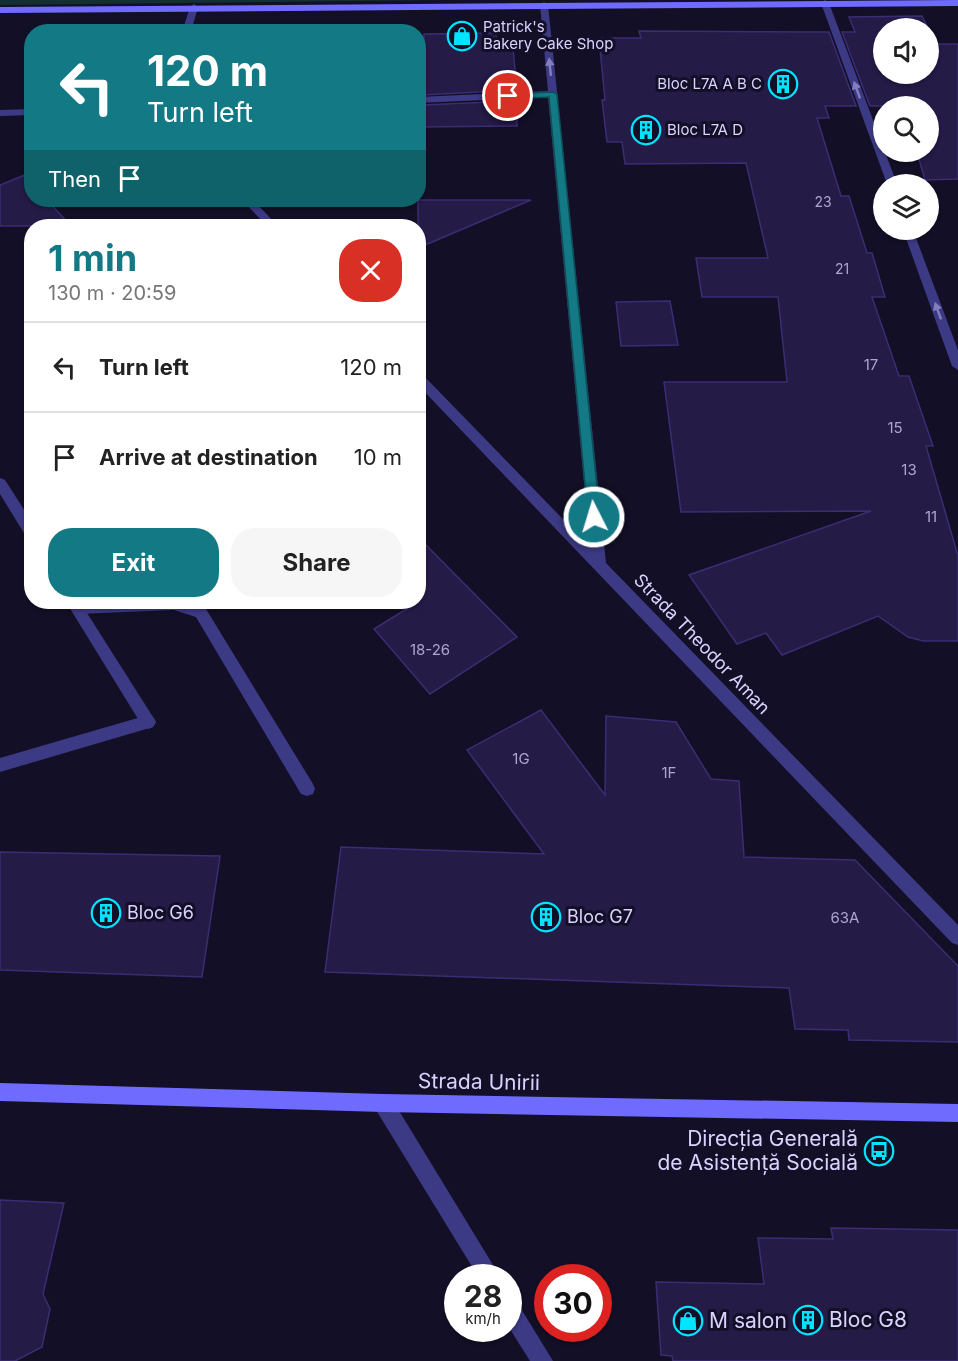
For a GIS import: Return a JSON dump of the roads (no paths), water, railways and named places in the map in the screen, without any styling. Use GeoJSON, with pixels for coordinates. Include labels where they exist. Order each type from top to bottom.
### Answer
{"type":"FeatureCollection","features":[{"type":"Feature","properties":{"kind":"main road"},"geometry":{"type":"LineString","coordinates":[[0,10],[958,3]]}},
{"type":"Feature","properties":{"kind":"main road","name":"Strada Unirii"},"geometry":{"type":"LineString","coordinates":[[0,1092],[382,1103],[958,1113]]}},
{"type":"Feature","properties":{"kind":"street"},"geometry":{"type":"LineString","coordinates":[[825,3],[888,174]]}},
{"type":"Feature","properties":{"kind":"street"},"geometry":{"type":"LineString","coordinates":[[544,5],[599,564]]}},
{"type":"Feature","properties":{"kind":"street"},"geometry":{"type":"LineString","coordinates":[[189,24],[194,7]]}},
{"type":"Feature","properties":{"kind":"street"},"geometry":{"type":"LineString","coordinates":[[426,100],[553,94]]}},
{"type":"Feature","properties":{"kind":"street"},"geometry":{"type":"LineString","coordinates":[[0,113],[24,112]]}},
{"type":"Feature","properties":{"kind":"street"},"geometry":{"type":"LineString","coordinates":[[254,207],[266,219]]}},
{"type":"Feature","properties":{"kind":"street"},"geometry":{"type":"LineString","coordinates":[[912,240],[958,366]]}},
{"type":"Feature","properties":{"kind":"street","name":"Strada Theodor Aman"},"geometry":{"type":"LineString","coordinates":[[426,386],[958,937]]}},
{"type":"Feature","properties":{"kind":"street"},"geometry":{"type":"LineString","coordinates":[[0,483],[24,521]]}},
{"type":"Feature","properties":{"kind":"street"},"geometry":{"type":"LineString","coordinates":[[0,765],[148,722],[77,609]]}},
{"type":"Feature","properties":{"kind":"street"},"geometry":{"type":"LineString","coordinates":[[189,609],[201,613],[307,789]]}},
{"type":"Feature","properties":{"kind":"street"},"geometry":{"type":"LineString","coordinates":[[382,1103],[482,1264]]}},
{"type":"Feature","properties":{"kind":"street"},"geometry":{"type":"LineString","coordinates":[[522,1329],[542,1361]]}},
{"type":"Feature","properties":{"kind":"place","name":"Patrick's Bakery Cake Shop"},"geometry":{"type":"Point","coordinates":[462,36]}},
{"type":"Feature","properties":{"kind":"place","name":"Bloc L7A A B C"},"geometry":{"type":"Point","coordinates":[783,84]}},
{"type":"Feature","properties":{"kind":"place","name":"Bloc L7A D"},"geometry":{"type":"Point","coordinates":[646,130]}},
{"type":"Feature","properties":{"kind":"place","name":"Bloc G6"},"geometry":{"type":"Point","coordinates":[106,913]}},
{"type":"Feature","properties":{"kind":"place","name":"Bloc G7"},"geometry":{"type":"Point","coordinates":[546,917]}},
{"type":"Feature","properties":{"kind":"place","name":"Direcția Generală de Asistență Socială"},"geometry":{"type":"Point","coordinates":[879,1151]}},
{"type":"Feature","properties":{"kind":"place","name":"Bloc G8"},"geometry":{"type":"Point","coordinates":[808,1320]}},
{"type":"Feature","properties":{"kind":"place","name":"M salon"},"geometry":{"type":"Point","coordinates":[688,1321]}}]}
